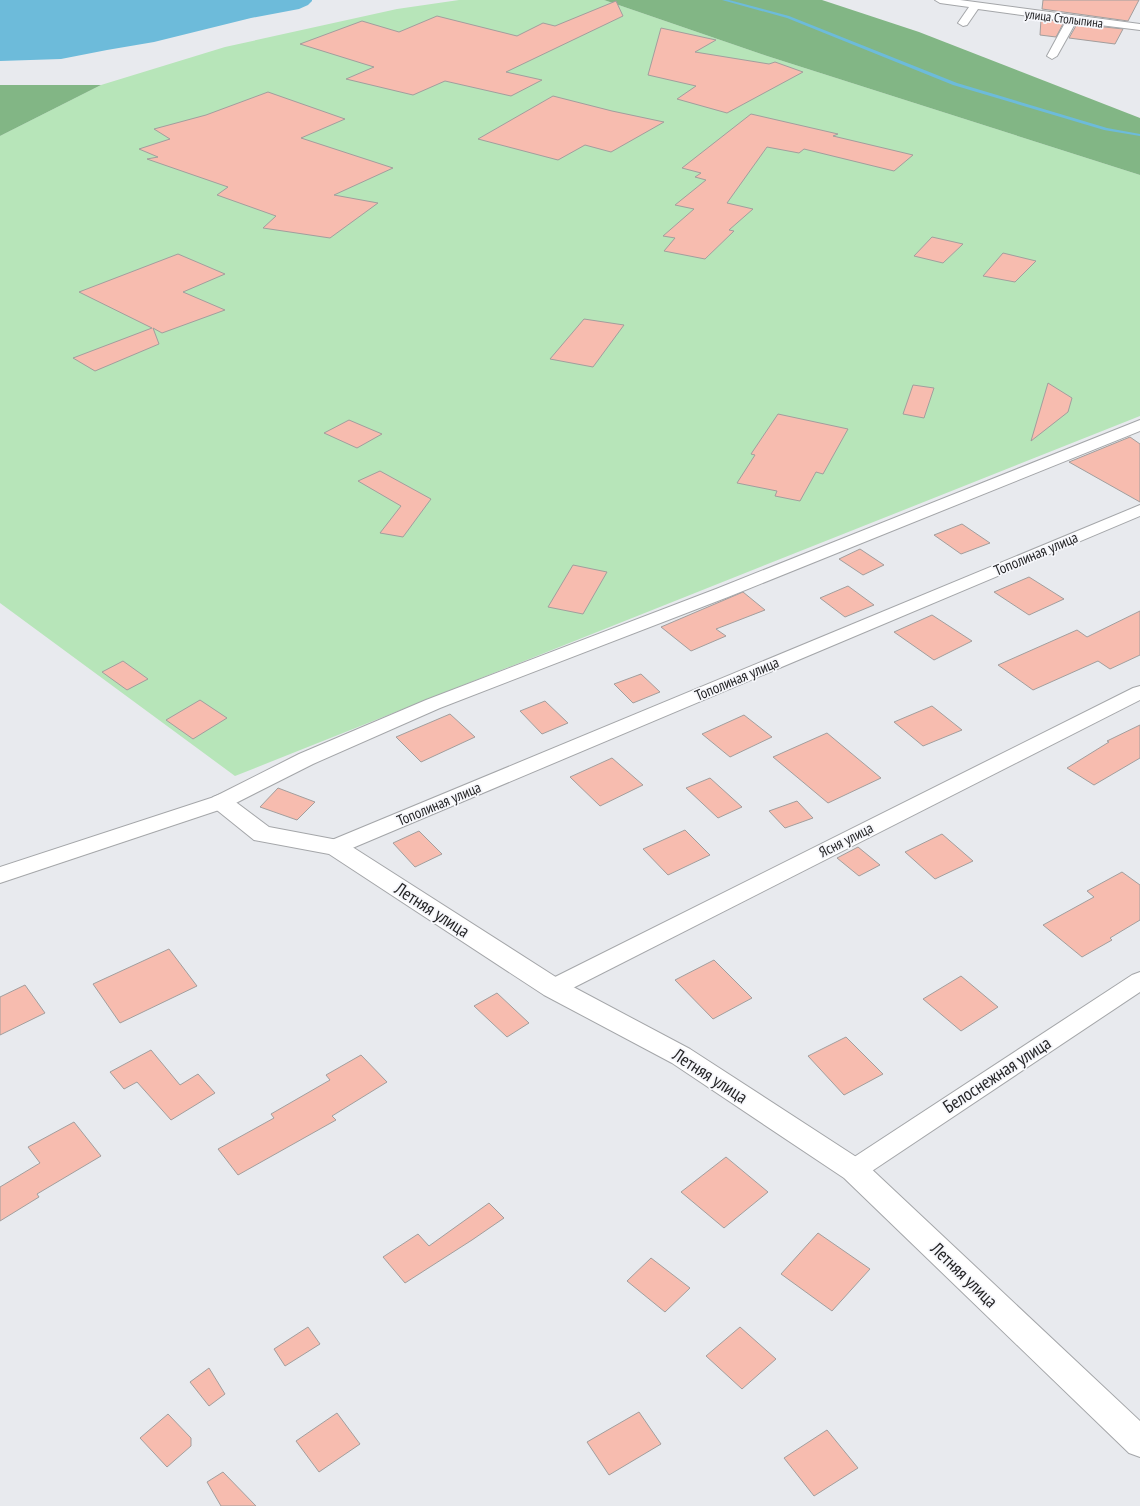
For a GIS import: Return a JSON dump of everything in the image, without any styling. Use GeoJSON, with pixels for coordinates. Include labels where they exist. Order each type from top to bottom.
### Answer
{"type":"FeatureCollection","features":[{"type":"Feature","properties":{"kind":"street","name":"улица Столыпина"},"geometry":{"type":"LineString","coordinates":[[940,0],[981,4],[1072,20],[1140,27]]}},
{"type":"Feature","properties":{"kind":"street"},"geometry":{"type":"LineString","coordinates":[[963,23],[981,4]]}},
{"type":"Feature","properties":{"kind":"street"},"geometry":{"type":"LineString","coordinates":[[1052,56],[1072,20]]}},
{"type":"Feature","properties":{"kind":"street"},"geometry":{"type":"LineString","coordinates":[[0,875],[221,802],[306,759],[433,704],[722,593],[1140,425]]}},
{"type":"Feature","properties":{"kind":"street","name":"Тополиная улица"},"geometry":{"type":"LineString","coordinates":[[335,847],[1140,510]]}},
{"type":"Feature","properties":{"kind":"street","name":"Ясня улица"},"geometry":{"type":"LineString","coordinates":[[553,988],[1140,692]]}},
{"type":"Feature","properties":{"kind":"street","name":"Летняя улица"},"geometry":{"type":"LineString","coordinates":[[221,802],[262,834],[335,847],[553,988],[681,1056],[854,1170],[1140,1442]]}},
{"type":"Feature","properties":{"kind":"street","name":"Белоснежная улица"},"geometry":{"type":"LineString","coordinates":[[854,1170],[1140,981]]}},
{"type":"Feature","properties":{"kind":"green space"},"geometry":{"type":"Polygon","coordinates":[[[459,0],[604,0],[767,56],[1140,175],[1140,416],[235,776],[0,603],[0,136],[101,85],[225,47],[397,9],[459,0]]]}},
{"type":"Feature","properties":{"kind":"green space"},"geometry":{"type":"Polygon","coordinates":[[[604,0],[822,0],[919,32],[1140,118],[1140,175],[767,56],[604,0]]]}},
{"type":"Feature","properties":{"kind":"green space"},"geometry":{"type":"Polygon","coordinates":[[[0,85],[101,85],[0,136],[0,85]]]}},
{"type":"Feature","properties":{"kind":"water"},"geometry":{"type":"Polygon","coordinates":[[[0,0],[312,1],[308,5],[299,9],[251,18],[154,42],[61,59],[0,61],[0,0]]]}},
{"type":"Feature","properties":{"kind":"building"},"geometry":{"type":"Polygon","coordinates":[[[1043,0],[1139,0],[1128,21],[1042,9],[1043,0]]]}},
{"type":"Feature","properties":{"kind":"building"},"geometry":{"type":"Polygon","coordinates":[[[616,1],[623,16],[506,72],[542,80],[511,96],[445,81],[413,95],[346,79],[374,67],[300,44],[362,21],[399,32],[437,16],[517,36],[543,23],[555,26],[616,1]]]}},
{"type":"Feature","properties":{"kind":"building"},"geometry":{"type":"Polygon","coordinates":[[[1041,19],[1064,22],[1056,37],[1040,35],[1041,19]]]}},
{"type":"Feature","properties":{"kind":"building"},"geometry":{"type":"Polygon","coordinates":[[[1077,24],[1123,29],[1115,44],[1069,38],[1077,24]]]}},
{"type":"Feature","properties":{"kind":"building"},"geometry":{"type":"Polygon","coordinates":[[[661,28],[716,40],[695,52],[769,64],[775,62],[803,72],[727,113],[677,99],[696,86],[648,75],[661,28]]]}},
{"type":"Feature","properties":{"kind":"building"},"geometry":{"type":"Polygon","coordinates":[[[268,92],[345,119],[301,138],[393,168],[334,195],[378,203],[330,238],[263,228],[276,216],[217,195],[228,187],[147,159],[158,157],[139,149],[170,139],[154,129],[206,115],[268,92]]]}},
{"type":"Feature","properties":{"kind":"building"},"geometry":{"type":"Polygon","coordinates":[[[553,96],[664,122],[611,152],[585,145],[558,160],[478,139],[553,96]]]}},
{"type":"Feature","properties":{"kind":"building"},"geometry":{"type":"Polygon","coordinates":[[[751,114],[838,134],[833,136],[913,155],[894,171],[804,149],[799,153],[767,147],[727,203],[753,209],[729,230],[734,231],[705,259],[664,251],[675,238],[663,236],[694,209],[675,205],[706,180],[695,177],[701,173],[682,168],[751,114]]]}},
{"type":"Feature","properties":{"kind":"building"},"geometry":{"type":"Polygon","coordinates":[[[932,237],[963,244],[943,263],[914,256],[932,237]]]}},
{"type":"Feature","properties":{"kind":"building"},"geometry":{"type":"Polygon","coordinates":[[[1003,253],[1036,261],[1015,282],[983,276],[1003,253]]]}},
{"type":"Feature","properties":{"kind":"building"},"geometry":{"type":"Polygon","coordinates":[[[178,254],[225,274],[183,292],[225,310],[162,333],[153,328],[159,344],[95,371],[73,358],[152,328],[79,292],[178,254]]]}},
{"type":"Feature","properties":{"kind":"building"},"geometry":{"type":"Polygon","coordinates":[[[584,319],[624,325],[593,367],[550,359],[584,319]]]}},
{"type":"Feature","properties":{"kind":"building"},"geometry":{"type":"Polygon","coordinates":[[[1048,383],[1072,398],[1068,412],[1031,441],[1048,383]]]}},
{"type":"Feature","properties":{"kind":"building"},"geometry":{"type":"Polygon","coordinates":[[[913,385],[934,388],[924,418],[903,414],[913,385]]]}},
{"type":"Feature","properties":{"kind":"building"},"geometry":{"type":"Polygon","coordinates":[[[778,414],[848,429],[823,474],[816,472],[800,501],[775,496],[777,491],[737,483],[755,455],[751,454],[778,414]]]}},
{"type":"Feature","properties":{"kind":"building"},"geometry":{"type":"Polygon","coordinates":[[[349,420],[382,434],[357,448],[324,433],[349,420]]]}},
{"type":"Feature","properties":{"kind":"building"},"geometry":{"type":"Polygon","coordinates":[[[1130,437],[1140,444],[1140,502],[1069,462],[1130,437]]]}},
{"type":"Feature","properties":{"kind":"building"},"geometry":{"type":"Polygon","coordinates":[[[380,471],[431,499],[403,537],[380,533],[401,506],[358,481],[380,471]]]}},
{"type":"Feature","properties":{"kind":"building"},"geometry":{"type":"Polygon","coordinates":[[[962,524],[990,543],[961,554],[934,535],[962,524]]]}},
{"type":"Feature","properties":{"kind":"building"},"geometry":{"type":"Polygon","coordinates":[[[860,549],[884,565],[863,575],[839,559],[860,549]]]}},
{"type":"Feature","properties":{"kind":"building"},"geometry":{"type":"Polygon","coordinates":[[[573,565],[607,572],[583,614],[548,607],[573,565]]]}},
{"type":"Feature","properties":{"kind":"building"},"geometry":{"type":"Polygon","coordinates":[[[1029,577],[1064,599],[1029,615],[994,592],[1029,577]]]}},
{"type":"Feature","properties":{"kind":"building"},"geometry":{"type":"Polygon","coordinates":[[[848,586],[874,605],[845,617],[820,598],[848,586]]]}},
{"type":"Feature","properties":{"kind":"building"},"geometry":{"type":"Polygon","coordinates":[[[743,592],[765,610],[716,629],[726,636],[691,651],[661,627],[743,592]]]}},
{"type":"Feature","properties":{"kind":"building"},"geometry":{"type":"Polygon","coordinates":[[[1140,611],[1140,655],[1110,669],[1098,661],[1033,690],[998,665],[1077,630],[1087,637],[1140,611]]]}},
{"type":"Feature","properties":{"kind":"building"},"geometry":{"type":"Polygon","coordinates":[[[932,615],[972,641],[934,660],[894,632],[932,615]]]}},
{"type":"Feature","properties":{"kind":"building"},"geometry":{"type":"Polygon","coordinates":[[[123,661],[148,679],[127,690],[102,672],[123,661]]]}},
{"type":"Feature","properties":{"kind":"building"},"geometry":{"type":"Polygon","coordinates":[[[641,674],[660,692],[633,703],[614,684],[641,674]]]}},
{"type":"Feature","properties":{"kind":"building"},"geometry":{"type":"Polygon","coordinates":[[[200,700],[227,718],[193,739],[166,720],[200,700]]]}},
{"type":"Feature","properties":{"kind":"building"},"geometry":{"type":"Polygon","coordinates":[[[545,701],[568,723],[542,734],[520,711],[545,701]]]}},
{"type":"Feature","properties":{"kind":"building"},"geometry":{"type":"Polygon","coordinates":[[[932,706],[962,730],[923,746],[894,722],[932,706]]]}},
{"type":"Feature","properties":{"kind":"building"},"geometry":{"type":"Polygon","coordinates":[[[450,714],[475,737],[421,762],[396,737],[450,714]]]}},
{"type":"Feature","properties":{"kind":"building"},"geometry":{"type":"Polygon","coordinates":[[[744,715],[772,737],[730,757],[702,734],[744,715]]]}},
{"type":"Feature","properties":{"kind":"building"},"geometry":{"type":"Polygon","coordinates":[[[1140,725],[1140,758],[1094,785],[1067,768],[1109,742],[1107,741],[1140,725]]]}},
{"type":"Feature","properties":{"kind":"building"},"geometry":{"type":"Polygon","coordinates":[[[827,733],[881,778],[828,803],[773,757],[827,733]]]}},
{"type":"Feature","properties":{"kind":"building"},"geometry":{"type":"Polygon","coordinates":[[[612,758],[643,785],[600,806],[570,777],[612,758]]]}},
{"type":"Feature","properties":{"kind":"building"},"geometry":{"type":"Polygon","coordinates":[[[710,778],[742,807],[718,818],[686,788],[710,778]]]}},
{"type":"Feature","properties":{"kind":"building"},"geometry":{"type":"Polygon","coordinates":[[[278,788],[315,802],[297,820],[260,807],[278,788]]]}},
{"type":"Feature","properties":{"kind":"building"},"geometry":{"type":"Polygon","coordinates":[[[797,801],[813,818],[785,828],[769,811],[797,801]]]}},
{"type":"Feature","properties":{"kind":"building"},"geometry":{"type":"Polygon","coordinates":[[[685,830],[710,855],[668,875],[643,849],[685,830]]]}},
{"type":"Feature","properties":{"kind":"building"},"geometry":{"type":"Polygon","coordinates":[[[419,831],[442,854],[415,867],[393,843],[419,831]]]}},
{"type":"Feature","properties":{"kind":"building"},"geometry":{"type":"Polygon","coordinates":[[[942,834],[973,861],[935,879],[905,852],[942,834]]]}},
{"type":"Feature","properties":{"kind":"building"},"geometry":{"type":"Polygon","coordinates":[[[858,847],[880,865],[859,876],[837,858],[858,847]]]}},
{"type":"Feature","properties":{"kind":"building"},"geometry":{"type":"Polygon","coordinates":[[[1122,872],[1140,885],[1140,920],[1110,938],[1112,940],[1082,957],[1043,925],[1094,897],[1087,891],[1122,872]]]}},
{"type":"Feature","properties":{"kind":"building"},"geometry":{"type":"Polygon","coordinates":[[[169,949],[197,986],[120,1023],[93,984],[169,949]]]}},
{"type":"Feature","properties":{"kind":"building"},"geometry":{"type":"Polygon","coordinates":[[[714,960],[752,998],[713,1019],[675,980],[714,960]]]}},
{"type":"Feature","properties":{"kind":"building"},"geometry":{"type":"Polygon","coordinates":[[[961,976],[998,1007],[961,1031],[923,999],[961,976]]]}},
{"type":"Feature","properties":{"kind":"building"},"geometry":{"type":"Polygon","coordinates":[[[25,985],[45,1013],[0,1035],[0,997],[25,985]]]}},
{"type":"Feature","properties":{"kind":"building"},"geometry":{"type":"Polygon","coordinates":[[[497,993],[529,1023],[507,1037],[474,1006],[497,993]]]}},
{"type":"Feature","properties":{"kind":"building"},"geometry":{"type":"Polygon","coordinates":[[[846,1037],[883,1074],[844,1095],[808,1056],[846,1037]]]}},
{"type":"Feature","properties":{"kind":"building"},"geometry":{"type":"Polygon","coordinates":[[[151,1050],[180,1085],[198,1074],[215,1093],[171,1120],[137,1082],[124,1089],[110,1072],[151,1050]]]}},
{"type":"Feature","properties":{"kind":"building"},"geometry":{"type":"Polygon","coordinates":[[[361,1055],[387,1082],[332,1116],[336,1120],[238,1175],[218,1149],[274,1118],[271,1114],[330,1080],[326,1075],[361,1055]]]}},
{"type":"Feature","properties":{"kind":"building"},"geometry":{"type":"Polygon","coordinates":[[[74,1122],[101,1156],[37,1194],[39,1197],[0,1221],[0,1187],[40,1163],[28,1147],[74,1122]]]}},
{"type":"Feature","properties":{"kind":"building"},"geometry":{"type":"Polygon","coordinates":[[[726,1157],[768,1192],[724,1228],[681,1192],[726,1157]]]}},
{"type":"Feature","properties":{"kind":"building"},"geometry":{"type":"Polygon","coordinates":[[[489,1203],[504,1218],[405,1283],[383,1257],[418,1234],[429,1246],[489,1203]]]}},
{"type":"Feature","properties":{"kind":"building"},"geometry":{"type":"Polygon","coordinates":[[[818,1233],[870,1269],[832,1311],[781,1274],[818,1233]]]}},
{"type":"Feature","properties":{"kind":"building"},"geometry":{"type":"Polygon","coordinates":[[[651,1258],[690,1288],[665,1312],[627,1281],[651,1258]]]}},
{"type":"Feature","properties":{"kind":"building"},"geometry":{"type":"Polygon","coordinates":[[[308,1327],[320,1344],[285,1366],[274,1349],[308,1327]]]}},
{"type":"Feature","properties":{"kind":"building"},"geometry":{"type":"Polygon","coordinates":[[[740,1327],[776,1359],[742,1389],[706,1356],[740,1327]]]}},
{"type":"Feature","properties":{"kind":"building"},"geometry":{"type":"Polygon","coordinates":[[[209,1368],[225,1394],[209,1406],[190,1382],[209,1368]]]}},
{"type":"Feature","properties":{"kind":"building"},"geometry":{"type":"Polygon","coordinates":[[[639,1412],[661,1444],[609,1475],[587,1442],[639,1412]]]}},
{"type":"Feature","properties":{"kind":"building"},"geometry":{"type":"Polygon","coordinates":[[[337,1413],[360,1444],[319,1472],[296,1441],[337,1413]]]}},
{"type":"Feature","properties":{"kind":"building"},"geometry":{"type":"Polygon","coordinates":[[[168,1414],[191,1438],[191,1446],[167,1467],[140,1438],[168,1414]]]}},
{"type":"Feature","properties":{"kind":"building"},"geometry":{"type":"Polygon","coordinates":[[[827,1430],[858,1468],[814,1496],[784,1458],[827,1430]]]}},
{"type":"Feature","properties":{"kind":"building"},"geometry":{"type":"Polygon","coordinates":[[[223,1472],[256,1506],[221,1506],[207,1482],[223,1472]]]}},
{"type":"Feature","properties":{"kind":"waterway"},"geometry":{"type":"LineString","coordinates":[[724,0],[788,17],[955,84],[1106,129],[1140,135]]}}]}
